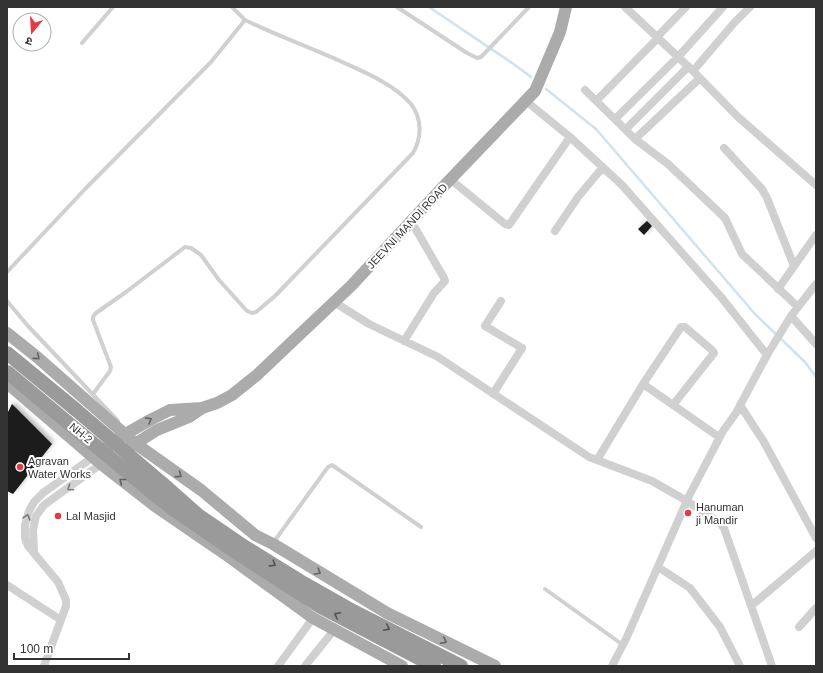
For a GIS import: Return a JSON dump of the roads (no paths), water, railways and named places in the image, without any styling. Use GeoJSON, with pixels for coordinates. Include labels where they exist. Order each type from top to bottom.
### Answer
{"type":"FeatureCollection","features":[{"type":"Feature","properties":{"kind":"highway"},"geometry":{"type":"LineString","coordinates":[[7,353],[75,409],[159,489],[245,547],[300,581],[353,611],[461,666]]}},
{"type":"Feature","properties":{"kind":"highway","name":"NH-2"},"geometry":{"type":"LineString","coordinates":[[7,372],[67,428],[159,489]]}},
{"type":"Feature","properties":{"kind":"highway"},"geometry":{"type":"LineString","coordinates":[[159,489],[173,510],[321,607],[434,666]]}},
{"type":"Feature","properties":{"kind":"highway"},"geometry":{"type":"LineString","coordinates":[[412,655],[424,666]]}},
{"type":"Feature","properties":{"kind":"main road","name":"JEEVNI MANDI ROAD"},"geometry":{"type":"LineString","coordinates":[[97,461],[127,431],[170,410],[202,408],[217,403],[232,395],[257,375],[351,286],[534,91],[560,32],[566,7]]}},
{"type":"Feature","properties":{"kind":"main road"},"geometry":{"type":"LineString","coordinates":[[7,333],[94,407],[127,431],[136,444],[201,490],[255,535],[273,544],[387,613],[495,666]]}},
{"type":"Feature","properties":{"kind":"main road"},"geometry":{"type":"LineString","coordinates":[[7,383],[67,428],[97,461],[313,618],[402,666]]}},
{"type":"Feature","properties":{"kind":"main road"},"geometry":{"type":"LineString","coordinates":[[67,428],[94,407]]}},
{"type":"Feature","properties":{"kind":"main road","name":"JEEVNI MANDI ROAD"},"geometry":{"type":"LineString","coordinates":[[97,461],[136,444],[157,430],[189,417],[202,408]]}},
{"type":"Feature","properties":{"kind":"main road"},"geometry":{"type":"LineString","coordinates":[[135,490],[161,462]]}},
{"type":"Feature","properties":{"kind":"street"},"geometry":{"type":"LineString","coordinates":[[624,7],[691,69],[738,117],[816,185]]}},
{"type":"Feature","properties":{"kind":"street"},"geometry":{"type":"LineString","coordinates":[[596,101],[658,38],[686,7]]}},
{"type":"Feature","properties":{"kind":"street"},"geometry":{"type":"LineString","coordinates":[[615,119],[678,57],[723,7]]}},
{"type":"Feature","properties":{"kind":"street"},"geometry":{"type":"LineString","coordinates":[[626,129],[691,69],[750,7]]}},
{"type":"Feature","properties":{"kind":"street"},"geometry":{"type":"LineString","coordinates":[[636,139],[700,78]]}},
{"type":"Feature","properties":{"kind":"street"},"geometry":{"type":"LineString","coordinates":[[585,90],[636,139],[664,160],[725,218],[742,254],[798,307]]}},
{"type":"Feature","properties":{"kind":"street"},"geometry":{"type":"LineString","coordinates":[[526,101],[570,137],[622,185],[721,297],[767,355]]}},
{"type":"Feature","properties":{"kind":"street"},"geometry":{"type":"LineString","coordinates":[[450,179],[508,225],[570,137]]}},
{"type":"Feature","properties":{"kind":"street"},"geometry":{"type":"LineString","coordinates":[[724,148],[762,190],[767,198],[794,266]]}},
{"type":"Feature","properties":{"kind":"street"},"geometry":{"type":"LineString","coordinates":[[555,231],[578,197],[603,168]]}},
{"type":"Feature","properties":{"kind":"street"},"geometry":{"type":"LineString","coordinates":[[404,341],[434,294],[445,281],[411,221]]}},
{"type":"Feature","properties":{"kind":"street"},"geometry":{"type":"LineString","coordinates":[[778,289],[816,235]]}},
{"type":"Feature","properties":{"kind":"street"},"geometry":{"type":"LineString","coordinates":[[612,666],[623,645],[687,501],[719,437],[740,405],[767,355],[791,316],[816,284]]}},
{"type":"Feature","properties":{"kind":"street"},"geometry":{"type":"LineString","coordinates":[[493,394],[522,348],[485,326],[501,301]]}},
{"type":"Feature","properties":{"kind":"street"},"geometry":{"type":"LineString","coordinates":[[334,302],[369,324],[438,357],[589,457],[652,481],[687,501],[722,525],[772,666]]}},
{"type":"Feature","properties":{"kind":"street"},"geometry":{"type":"LineString","coordinates":[[791,316],[816,344]]}},
{"type":"Feature","properties":{"kind":"street"},"geometry":{"type":"LineString","coordinates":[[597,460],[643,384],[681,327],[685,327],[714,353],[673,405]]}},
{"type":"Feature","properties":{"kind":"street"},"geometry":{"type":"LineString","coordinates":[[643,384],[719,437]]}},
{"type":"Feature","properties":{"kind":"street"},"geometry":{"type":"LineString","coordinates":[[740,405],[764,442],[816,538]]}},
{"type":"Feature","properties":{"kind":"street"},"geometry":{"type":"LineString","coordinates":[[44,666],[66,606],[66,600],[58,582],[34,552],[33,530],[36,516],[44,505],[97,461]]}},
{"type":"Feature","properties":{"kind":"street"},"geometry":{"type":"LineString","coordinates":[[751,606],[816,551]]}},
{"type":"Feature","properties":{"kind":"street"},"geometry":{"type":"LineString","coordinates":[[658,567],[690,588],[720,627],[740,666]]}},
{"type":"Feature","properties":{"kind":"street"},"geometry":{"type":"LineString","coordinates":[[7,585],[61,620]]}},
{"type":"Feature","properties":{"kind":"street"},"geometry":{"type":"LineString","coordinates":[[800,627],[816,608]]}},
{"type":"Feature","properties":{"kind":"street"},"geometry":{"type":"LineString","coordinates":[[278,666],[313,618]]}},
{"type":"Feature","properties":{"kind":"street"},"geometry":{"type":"LineString","coordinates":[[305,666],[334,630]]}},
{"type":"Feature","properties":{"kind":"lane"},"geometry":{"type":"LineString","coordinates":[[82,43],[113,7]]}},
{"type":"Feature","properties":{"kind":"lane"},"geometry":{"type":"LineString","coordinates":[[93,394],[110,371],[111,367],[93,320],[96,313],[126,292],[184,247],[191,248],[201,255],[219,280],[247,311],[252,313],[256,312],[275,296],[343,227],[413,153],[416,147],[420,125],[417,114],[411,104],[396,92],[364,72],[245,20],[232,7]]}},
{"type":"Feature","properties":{"kind":"lane"},"geometry":{"type":"LineString","coordinates":[[397,7],[472,57],[477,58],[481,57],[529,7]]}},
{"type":"Feature","properties":{"kind":"lane"},"geometry":{"type":"LineString","coordinates":[[7,272],[87,187],[211,62],[245,20]]}},
{"type":"Feature","properties":{"kind":"lane"},"geometry":{"type":"LineString","coordinates":[[7,301],[28,326],[120,423]]}},
{"type":"Feature","properties":{"kind":"lane"},"geometry":{"type":"LineString","coordinates":[[273,544],[328,466],[332,465],[421,527]]}},
{"type":"Feature","properties":{"kind":"lane"},"geometry":{"type":"LineString","coordinates":[[545,588],[623,645]]}},
{"type":"Feature","properties":{"kind":"waterway"},"geometry":{"type":"LineString","coordinates":[[429,7],[531,77]]}},
{"type":"Feature","properties":{"kind":"waterway"},"geometry":{"type":"LineString","coordinates":[[546,89],[596,129],[755,314],[805,362],[816,377]]}},
{"type":"Feature","properties":{"kind":"place","name":"Agravan Water Works"},"geometry":{"type":"Point","coordinates":[20,467]}},
{"type":"Feature","properties":{"kind":"place","name":"Hanuman ji Mandir"},"geometry":{"type":"Point","coordinates":[688,513]}},
{"type":"Feature","properties":{"kind":"place","name":"Lal Masjid"},"geometry":{"type":"Point","coordinates":[58,516]}}]}
